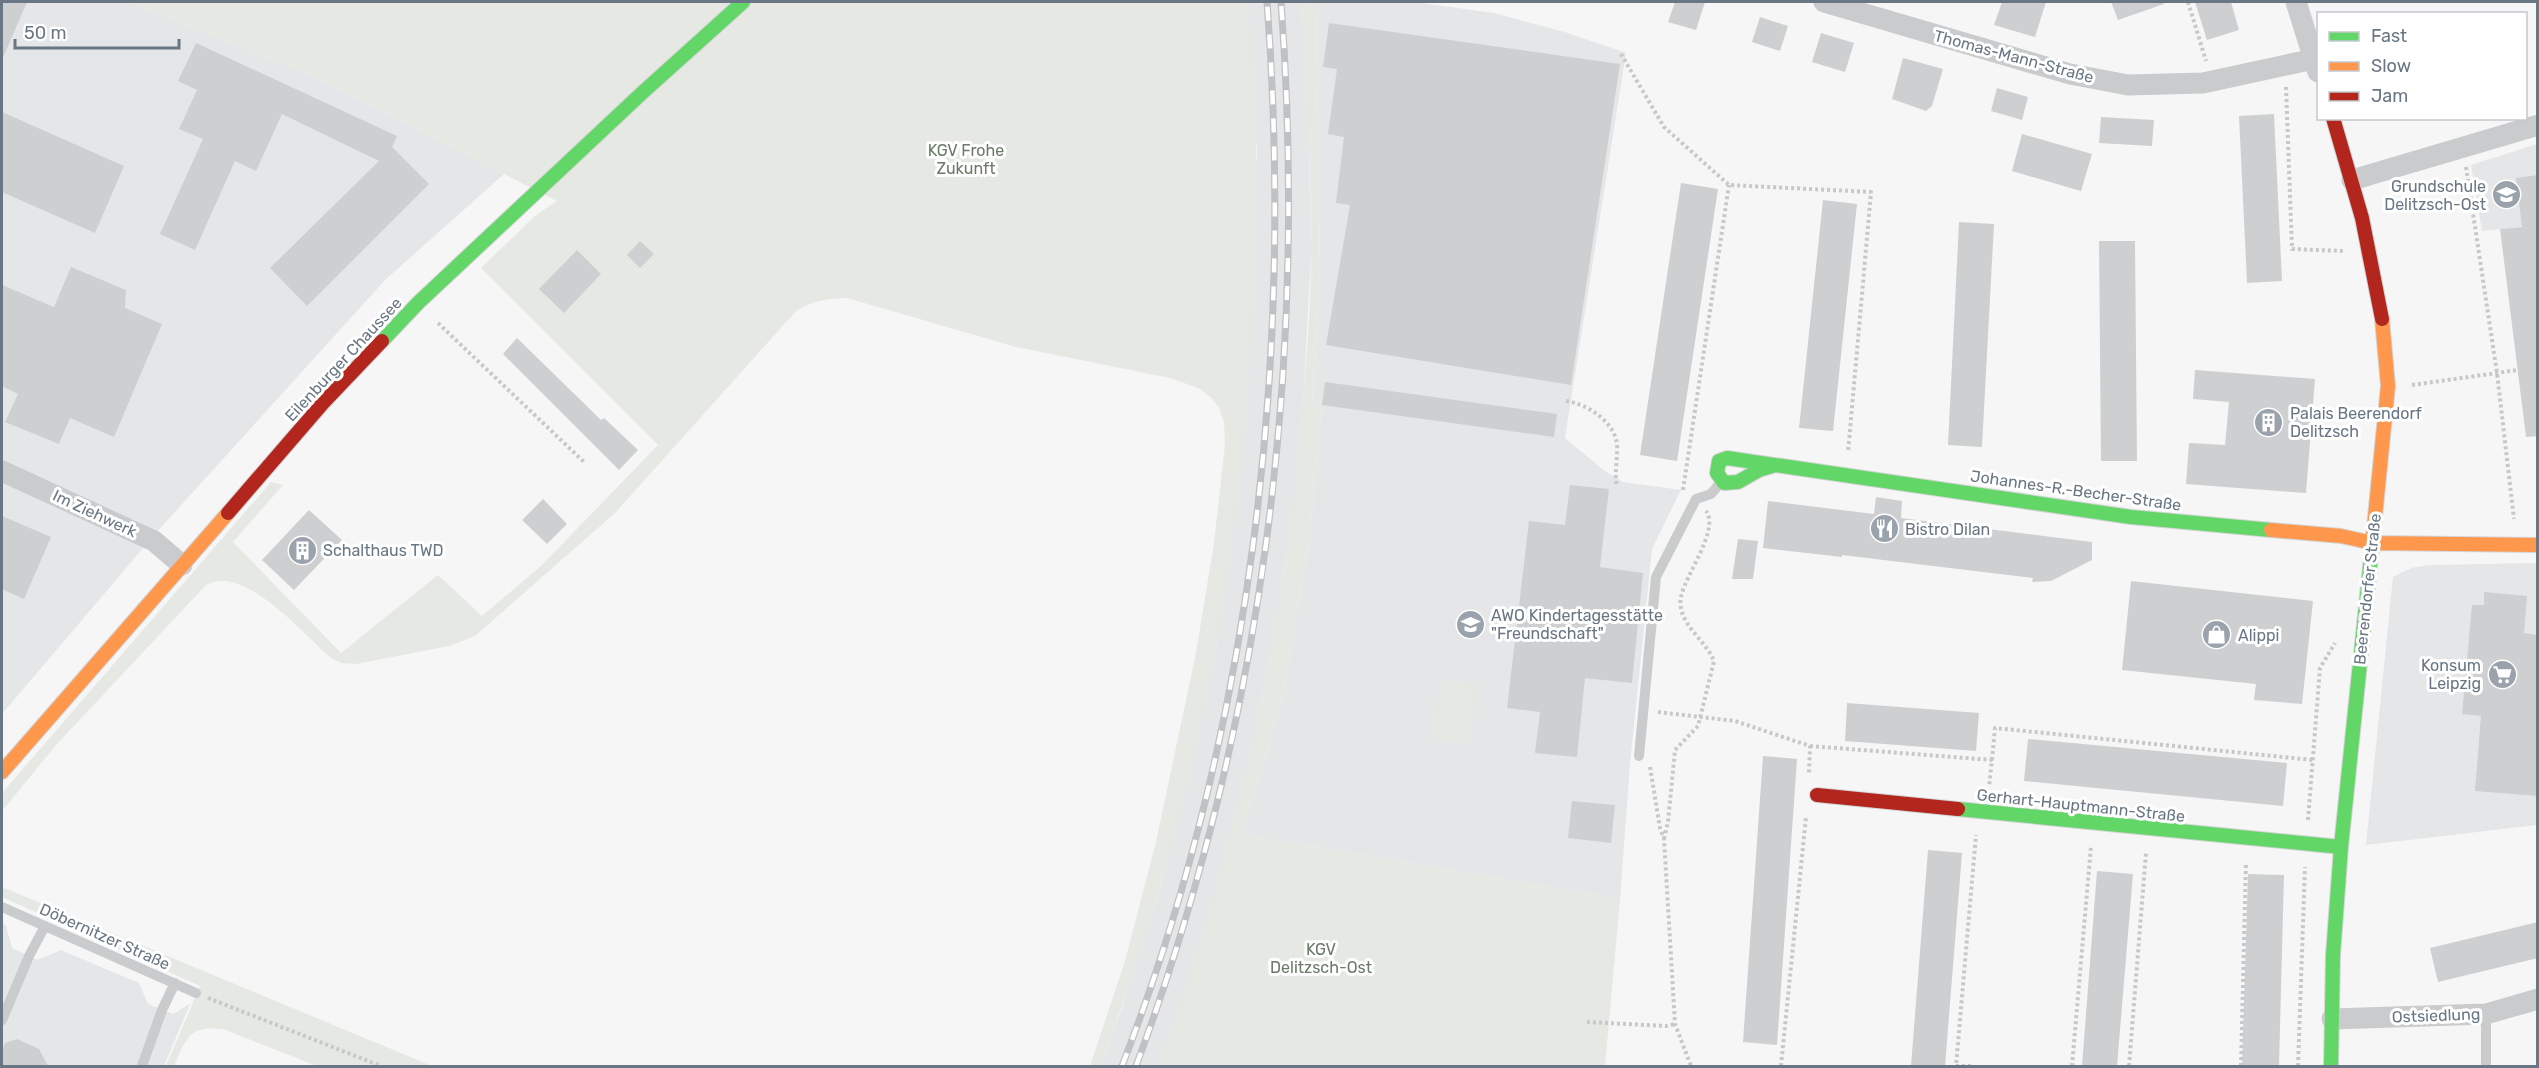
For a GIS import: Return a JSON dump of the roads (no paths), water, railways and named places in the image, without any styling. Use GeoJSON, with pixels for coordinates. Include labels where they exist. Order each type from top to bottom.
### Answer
{"type":"FeatureCollection","features":[{"type":"Feature","properties":{"kind":"street","name":"Eilenburger Chaussee"},"geometry":{"type":"LineString","coordinates":[[2,772],[323,403],[418,303],[625,108],[743,2]]}},
{"type":"Feature","properties":{"kind":"street","name":"Thomas-Mann-Straße"},"geometry":{"type":"LineString","coordinates":[[1824,2],[2070,74],[2128,85],[2212,81],[2285,65],[2316,66]]}},
{"type":"Feature","properties":{"kind":"street"},"geometry":{"type":"LineString","coordinates":[[2296,2],[2316,66]]}},
{"type":"Feature","properties":{"kind":"street","name":"Beerendorfer Straße"},"geometry":{"type":"LineString","coordinates":[[2331,1066],[2333,955],[2341,847],[2388,386],[2386,345],[2372,252],[2334,120]]}},
{"type":"Feature","properties":{"kind":"street"},"geometry":{"type":"LineString","coordinates":[[2352,180],[2538,124]]}},
{"type":"Feature","properties":{"kind":"street","name":"Johannes-R.-Becher-Straße"},"geometry":{"type":"LineString","coordinates":[[1721,482],[1716,468],[1719,461],[1727,458],[2132,517],[2341,536],[2373,543],[2538,545]]}},
{"type":"Feature","properties":{"kind":"street"},"geometry":{"type":"LineString","coordinates":[[1721,482],[1737,483],[1760,469],[1775,465]]}},
{"type":"Feature","properties":{"kind":"street","name":"Im Ziehwerk"},"geometry":{"type":"LineString","coordinates":[[2,471],[154,541],[182,565]]}},
{"type":"Feature","properties":{"kind":"street","name":"Gerhart-Hauptmann-Straße"},"geometry":{"type":"LineString","coordinates":[[1817,795],[2341,847]]}},
{"type":"Feature","properties":{"kind":"street","name":"Ostsiedlung"},"geometry":{"type":"LineString","coordinates":[[2332,1019],[2486,1014],[2538,999]]}},
{"type":"Feature","properties":{"kind":"lane"},"geometry":{"type":"LineString","coordinates":[[1639,756],[1656,577],[1696,499],[1711,494],[1721,482]]}},
{"type":"Feature","properties":{"kind":"lane","name":"Döbernitzer Straße"},"geometry":{"type":"LineString","coordinates":[[2,907],[196,993]]}},
{"type":"Feature","properties":{"kind":"lane"},"geometry":{"type":"LineString","coordinates":[[2,1020],[45,926]]}},
{"type":"Feature","properties":{"kind":"lane"},"geometry":{"type":"LineString","coordinates":[[142,1066],[162,1010],[175,983]]}},
{"type":"Feature","properties":{"kind":"lane"},"geometry":{"type":"LineString","coordinates":[[2486,1014],[2486,1066]]}},
{"type":"Feature","properties":{"kind":"railway"},"geometry":{"type":"LineString","coordinates":[[1122,1066],[1167,939],[1203,809],[1232,676],[1253,542],[1267,407],[1274,271],[1274,136],[1267,2]]}},
{"type":"Feature","properties":{"kind":"railway"},"geometry":{"type":"LineString","coordinates":[[1136,1066],[1180,937],[1216,807],[1245,675],[1266,542],[1280,408],[1288,273],[1288,137],[1281,2]]}},
{"type":"Feature","properties":{"kind":"place","name":"Grundschule Delitzsch-Ost"},"geometry":{"type":"Point","coordinates":[2507,195]}},
{"type":"Feature","properties":{"kind":"place","name":"Palais Beerendorf Delitzsch"},"geometry":{"type":"Point","coordinates":[2269,422]}},
{"type":"Feature","properties":{"kind":"place","name":"Bistro Dilan"},"geometry":{"type":"Point","coordinates":[1884,529]}},
{"type":"Feature","properties":{"kind":"place","name":"Schalthaus TWD"},"geometry":{"type":"Point","coordinates":[302,550]}},
{"type":"Feature","properties":{"kind":"place","name":"AWO Kindertagesstätte \"Freundschaft\""},"geometry":{"type":"Point","coordinates":[1470,624]}},
{"type":"Feature","properties":{"kind":"place","name":"Alippi"},"geometry":{"type":"Point","coordinates":[2217,635]}},
{"type":"Feature","properties":{"kind":"place","name":"Konsum Leipzig"},"geometry":{"type":"Point","coordinates":[2502,674]}},
{"type":"Feature","properties":{"kind":"park label","name":"KGV Frohe Zukunft"},"geometry":{"type":"Point","coordinates":[966,159]}},
{"type":"Feature","properties":{"kind":"park label","name":"KGV Delitzsch-Ost"},"geometry":{"type":"Point","coordinates":[1321,958]}}]}
